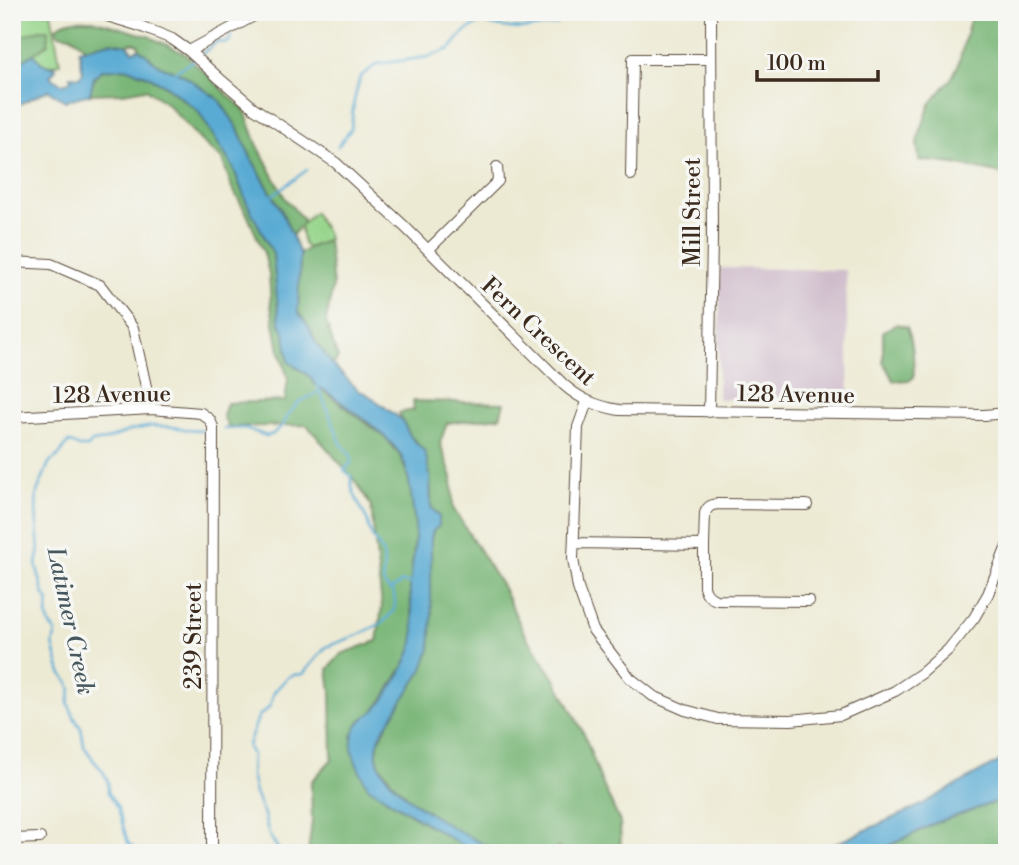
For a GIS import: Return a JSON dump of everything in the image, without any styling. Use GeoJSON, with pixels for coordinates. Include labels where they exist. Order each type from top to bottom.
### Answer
{"type":"FeatureCollection","features":[{"type":"Feature","properties":{"kind":"street","name":"Fern Crescent"},"geometry":{"type":"LineString","coordinates":[[94,12],[172,39],[254,108],[336,163],[564,385],[587,402],[578,427],[573,559],[578,588],[593,630],[630,678],[653,696],[685,710],[718,719],[791,720],[841,715],[895,691],[922,673],[948,650],[974,618],[988,594],[1007,546]]}},
{"type":"Feature","properties":{"kind":"street"},"geometry":{"type":"LineString","coordinates":[[190,52],[261,12]]}},
{"type":"Feature","properties":{"kind":"street","name":"Mill Street"},"geometry":{"type":"LineString","coordinates":[[709,412],[712,238],[711,12]]}},
{"type":"Feature","properties":{"kind":"street"},"geometry":{"type":"LineString","coordinates":[[631,175],[633,59],[710,59]]}},
{"type":"Feature","properties":{"kind":"street"},"geometry":{"type":"LineString","coordinates":[[428,250],[498,181],[497,167]]}},
{"type":"Feature","properties":{"kind":"street"},"geometry":{"type":"LineString","coordinates":[[12,262],[51,264],[100,285],[133,328],[151,409]]}},
{"type":"Feature","properties":{"kind":"street","name":"128 Avenue"},"geometry":{"type":"LineString","coordinates":[[587,402],[619,410],[984,415],[1007,413]]}},
{"type":"Feature","properties":{"kind":"street","name":"128 Avenue"},"geometry":{"type":"LineString","coordinates":[[12,417],[151,409],[201,413],[211,421]]}},
{"type":"Feature","properties":{"kind":"street","name":"239 Street"},"geometry":{"type":"LineString","coordinates":[[211,421],[212,853]]}},
{"type":"Feature","properties":{"kind":"street"},"geometry":{"type":"LineString","coordinates":[[807,505],[721,504],[707,508],[704,587],[705,592],[716,600],[808,601]]}},
{"type":"Feature","properties":{"kind":"street"},"geometry":{"type":"LineString","coordinates":[[574,543],[704,545]]}},
{"type":"Feature","properties":{"kind":"street"},"geometry":{"type":"LineString","coordinates":[[12,839],[40,838]]}},
{"type":"Feature","properties":{"kind":"shaded area"},"geometry":{"type":"Polygon","coordinates":[[[720,268],[846,270],[849,398],[718,399],[720,268]]]}},
{"type":"Feature","properties":{"kind":"green space"},"geometry":{"type":"Polygon","coordinates":[[[12,12],[51,12],[60,63],[12,75],[12,12]]]}},
{"type":"Feature","properties":{"kind":"green space"},"geometry":{"type":"Polygon","coordinates":[[[972,12],[1007,12],[1007,175],[919,160],[917,142],[930,104],[958,66],[972,12]]]}},
{"type":"Feature","properties":{"kind":"green space"},"geometry":{"type":"Polygon","coordinates":[[[93,20],[148,36],[184,53],[245,111],[257,144],[285,198],[304,221],[292,236],[281,209],[251,158],[237,127],[219,100],[182,74],[160,66],[139,49],[136,43],[128,45],[110,42],[86,48],[71,36],[58,34],[56,28],[69,21],[93,20]]]}},
{"type":"Feature","properties":{"kind":"green space"},"geometry":{"type":"Polygon","coordinates":[[[48,30],[48,44],[12,66],[12,39],[48,30]]]}},
{"type":"Feature","properties":{"kind":"green space"},"geometry":{"type":"Polygon","coordinates":[[[125,68],[146,75],[165,86],[198,111],[233,167],[246,201],[273,254],[279,321],[285,335],[289,362],[387,439],[400,456],[409,479],[416,531],[410,588],[411,611],[415,624],[414,641],[409,657],[386,695],[375,710],[359,722],[352,737],[386,799],[474,853],[308,853],[312,821],[311,782],[332,759],[328,669],[341,654],[377,641],[382,607],[371,506],[356,482],[307,425],[228,427],[223,416],[227,403],[285,401],[288,379],[278,345],[264,253],[232,188],[222,159],[201,141],[168,105],[146,89],[90,94],[97,74],[110,69],[125,68]]]}},
{"type":"Feature","properties":{"kind":"green space"},"geometry":{"type":"Polygon","coordinates":[[[314,212],[328,240],[308,248],[304,245],[300,226],[314,212]]]}},
{"type":"Feature","properties":{"kind":"green space"},"geometry":{"type":"Polygon","coordinates":[[[328,240],[333,286],[326,322],[338,358],[333,365],[298,312],[300,254],[328,240]]]}},
{"type":"Feature","properties":{"kind":"green space"},"geometry":{"type":"Polygon","coordinates":[[[897,324],[907,327],[911,339],[914,377],[910,380],[894,381],[883,362],[883,331],[897,324]]]}},
{"type":"Feature","properties":{"kind":"green space"},"geometry":{"type":"Polygon","coordinates":[[[413,401],[504,403],[500,417],[447,423],[440,443],[452,477],[453,508],[503,588],[523,631],[555,679],[584,734],[620,822],[621,853],[567,853],[558,847],[554,853],[504,853],[489,848],[435,818],[413,802],[394,784],[379,764],[378,742],[413,685],[432,617],[431,538],[439,516],[431,507],[430,475],[417,442],[410,436],[399,413],[414,410],[413,401]]]}},
{"type":"Feature","properties":{"kind":"green space"},"geometry":{"type":"Polygon","coordinates":[[[1007,798],[1007,853],[875,853],[935,823],[1007,798]]]}},
{"type":"Feature","properties":{"kind":"water"},"geometry":{"type":"Polygon","coordinates":[[[110,42],[128,45],[133,51],[139,49],[160,66],[182,74],[219,100],[237,127],[251,158],[281,210],[300,254],[298,312],[333,365],[360,392],[364,392],[402,420],[410,436],[425,452],[430,475],[431,507],[439,516],[439,526],[433,531],[431,538],[430,649],[423,669],[383,731],[377,757],[383,771],[411,800],[451,827],[504,853],[474,853],[368,787],[356,763],[352,747],[354,731],[385,698],[403,668],[414,637],[410,587],[415,526],[407,473],[401,456],[385,437],[289,362],[285,335],[279,321],[273,254],[246,201],[233,167],[198,111],[165,85],[125,68],[102,70],[94,77],[90,94],[65,101],[48,90],[12,108],[12,66],[34,54],[45,65],[55,66],[56,69],[50,76],[62,84],[71,80],[70,76],[79,77],[83,73],[79,50],[110,42]]]}},
{"type":"Feature","properties":{"kind":"water"},"geometry":{"type":"Polygon","coordinates":[[[1007,757],[1007,798],[935,823],[875,853],[815,853],[917,807],[1007,757]]]}},
{"type":"Feature","properties":{"kind":"waterway"},"geometry":{"type":"LineString","coordinates":[[235,22],[238,12]]}},
{"type":"Feature","properties":{"kind":"waterway"},"geometry":{"type":"LineString","coordinates":[[338,146],[351,129],[360,77],[377,64],[428,57],[450,49],[464,32],[481,22],[519,29],[536,27],[557,24],[564,12]]}},
{"type":"Feature","properties":{"kind":"waterway"},"geometry":{"type":"LineString","coordinates":[[199,56],[218,41],[229,42],[231,35]]}},
{"type":"Feature","properties":{"kind":"waterway"},"geometry":{"type":"LineString","coordinates":[[174,74],[194,60]]}},
{"type":"Feature","properties":{"kind":"waterway"},"geometry":{"type":"LineString","coordinates":[[270,197],[307,170]]}},
{"type":"Feature","properties":{"kind":"waterway"},"geometry":{"type":"LineString","coordinates":[[281,853],[269,835],[251,775],[252,755],[248,747],[259,715],[270,706],[274,692],[286,679],[292,675],[303,674],[326,647],[382,623],[393,612],[395,605],[394,593],[383,581],[382,552],[371,534],[354,493],[351,476],[344,470],[351,463],[351,456],[341,443],[317,384]]}},
{"type":"Feature","properties":{"kind":"waterway","name":"Latimer Creek"},"geometry":{"type":"LineString","coordinates":[[224,429],[244,428],[267,436],[273,434],[283,425],[298,403],[318,392]]}},
{"type":"Feature","properties":{"kind":"waterway","name":"Latimer Creek"},"geometry":{"type":"LineString","coordinates":[[140,853],[128,843],[118,808],[108,792],[108,781],[84,746],[81,728],[68,703],[71,691],[69,683],[61,673],[56,656],[53,644],[56,632],[50,626],[47,613],[49,601],[44,595],[36,564],[39,555],[37,492],[49,463],[69,442],[79,447],[88,447],[92,442],[153,426],[204,431]]}},
{"type":"Feature","properties":{"kind":"waterway"},"geometry":{"type":"LineString","coordinates":[[391,590],[402,582],[412,584]]}}]}
